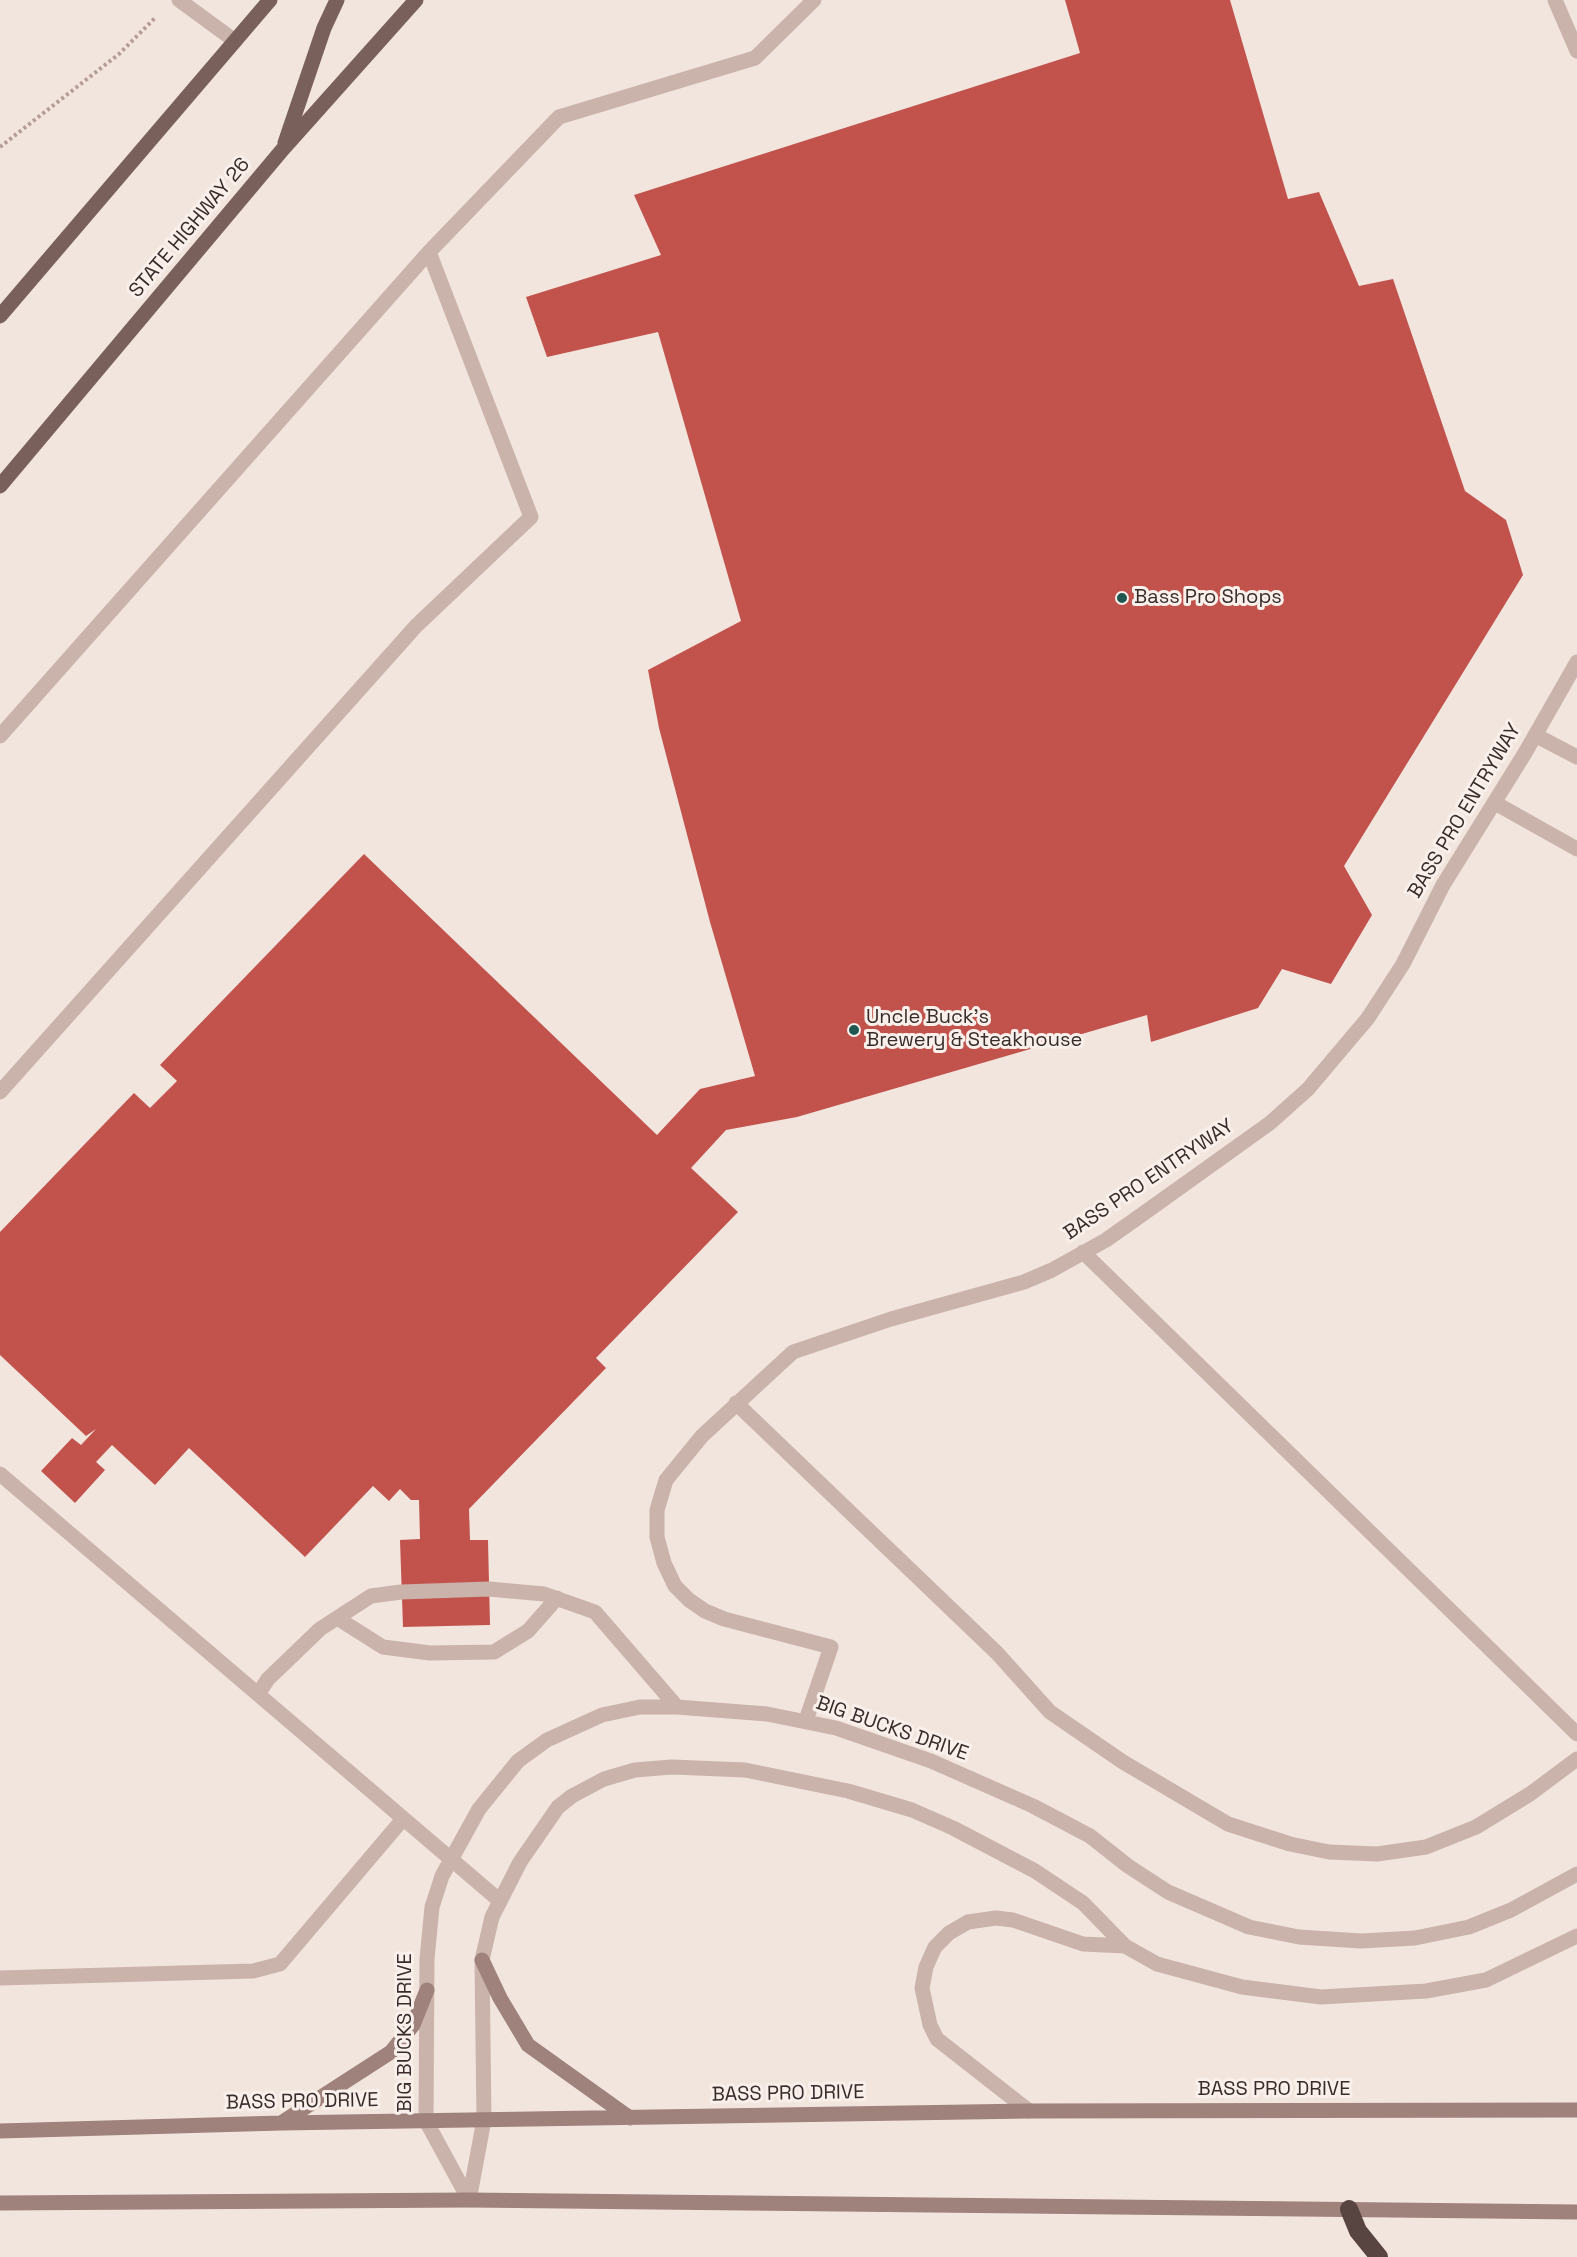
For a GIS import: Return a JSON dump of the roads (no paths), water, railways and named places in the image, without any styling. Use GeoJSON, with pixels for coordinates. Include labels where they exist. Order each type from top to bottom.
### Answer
{"type":"FeatureCollection","features":[{"type":"Feature","properties":{"kind":"highway"},"geometry":{"type":"LineString","coordinates":[[1349,2209],[1358,2231],[1379,2257]]}},
{"type":"Feature","properties":{"kind":"main road"},"geometry":{"type":"LineString","coordinates":[[0,316],[270,0]]}},
{"type":"Feature","properties":{"kind":"main road"},"geometry":{"type":"LineString","coordinates":[[283,149],[324,28],[337,0]]}},
{"type":"Feature","properties":{"kind":"main road","name":"STATE HIGHWAY 26"},"geometry":{"type":"LineString","coordinates":[[0,486],[283,149],[416,0]]}},
{"type":"Feature","properties":{"kind":"main road"},"geometry":{"type":"LineString","coordinates":[[482,1960],[500,1998],[528,2045],[630,2118]]}},
{"type":"Feature","properties":{"kind":"main road"},"geometry":{"type":"LineString","coordinates":[[281,2123],[391,2052],[413,2025],[428,1990]]}},
{"type":"Feature","properties":{"kind":"main road","name":"BASS PRO DRIVE"},"geometry":{"type":"LineString","coordinates":[[0,2131],[281,2123],[1029,2111],[1577,2110]]}},
{"type":"Feature","properties":{"kind":"main road"},"geometry":{"type":"LineString","coordinates":[[0,2203],[469,2200],[1577,2212]]}},
{"type":"Feature","properties":{"kind":"lane"},"geometry":{"type":"LineString","coordinates":[[179,0],[235,41]]}},
{"type":"Feature","properties":{"kind":"lane"},"geometry":{"type":"LineString","coordinates":[[0,736],[429,252],[559,117],[755,58],[814,0]]}},
{"type":"Feature","properties":{"kind":"lane"},"geometry":{"type":"LineString","coordinates":[[1555,0],[1577,51]]}},
{"type":"Feature","properties":{"kind":"lane"},"geometry":{"type":"LineString","coordinates":[[0,1092],[416,626],[531,517],[429,252]]}},
{"type":"Feature","properties":{"kind":"lane","name":"BASS PRO ENTRYWAY"},"geometry":{"type":"LineString","coordinates":[[806,1720],[831,1647],[752,1627],[705,1611],[675,1586],[664,1563],[657,1537],[657,1510],[666,1480],[702,1436],[793,1352],[891,1319],[1024,1282],[1083,1252],[1106,1240],[1222,1158],[1270,1123],[1308,1089],[1341,1052],[1385,991],[1402,964],[1443,885],[1535,735],[1572,681],[1577,662]]}},
{"type":"Feature","properties":{"kind":"lane"},"geometry":{"type":"LineString","coordinates":[[1535,735],[1577,757]]}},
{"type":"Feature","properties":{"kind":"lane"},"geometry":{"type":"LineString","coordinates":[[1495,802],[1577,849]]}},
{"type":"Feature","properties":{"kind":"lane"},"geometry":{"type":"LineString","coordinates":[[1083,1252],[1577,1734]]}},
{"type":"Feature","properties":{"kind":"lane"},"geometry":{"type":"LineString","coordinates":[[736,1403],[997,1653],[1050,1712],[1123,1761],[1228,1824],[1290,1844],[1329,1852],[1377,1854],[1426,1847],[1476,1827],[1530,1794],[1577,1759]]}},
{"type":"Feature","properties":{"kind":"lane"},"geometry":{"type":"LineString","coordinates":[[0,1474],[500,1901]]}},
{"type":"Feature","properties":{"kind":"lane"},"geometry":{"type":"LineString","coordinates":[[258,1694],[268,1679],[320,1629],[371,1596],[401,1592],[489,1589],[544,1593],[595,1612],[677,1707]]}},
{"type":"Feature","properties":{"kind":"lane"},"geometry":{"type":"LineString","coordinates":[[337,1618],[383,1647],[430,1653],[494,1652],[528,1631],[557,1599]]}},
{"type":"Feature","properties":{"kind":"lane","name":"BIG BUCKS DRIVE"},"geometry":{"type":"LineString","coordinates":[[469,2200],[426,2121],[428,1928],[442,1876],[479,1809],[518,1761],[547,1740],[602,1715],[640,1707],[677,1707],[767,1714],[806,1720],[897,1748],[1000,1790],[1090,1836],[1128,1866],[1168,1892],[1249,1927],[1299,1938],[1361,1941],[1415,1938],[1469,1928],[1511,1910],[1577,1874]]}},
{"type":"Feature","properties":{"kind":"lane"},"geometry":{"type":"LineString","coordinates":[[469,2200],[484,2120],[482,1960],[492,1917],[520,1862],[558,1807],[572,1796],[604,1779],[635,1770],[672,1767],[745,1770],[848,1791],[912,1810],[1035,1871],[1083,1903],[1125,1946],[1157,1964],[1220,1983],[1295,1994],[1347,1996],[1415,1992],[1486,1980],[1577,1936]]}},
{"type":"Feature","properties":{"kind":"lane"},"geometry":{"type":"LineString","coordinates":[[0,1978],[253,1971],[280,1964],[403,1819]]}},
{"type":"Feature","properties":{"kind":"lane"},"geometry":{"type":"LineString","coordinates":[[1029,2111],[938,2039],[930,2025],[922,1988],[926,1967],[935,1947],[949,1933],[968,1922],[996,1918],[1013,1920],[1083,1944],[1125,1946]]}},
{"type":"Feature","properties":{"kind":"place","name":"Bass Pro Shops"},"geometry":{"type":"Point","coordinates":[1122,598]}},
{"type":"Feature","properties":{"kind":"place","name":"Uncle Buck's Brewery & Steakhouse"},"geometry":{"type":"Point","coordinates":[854,1030]}}]}
